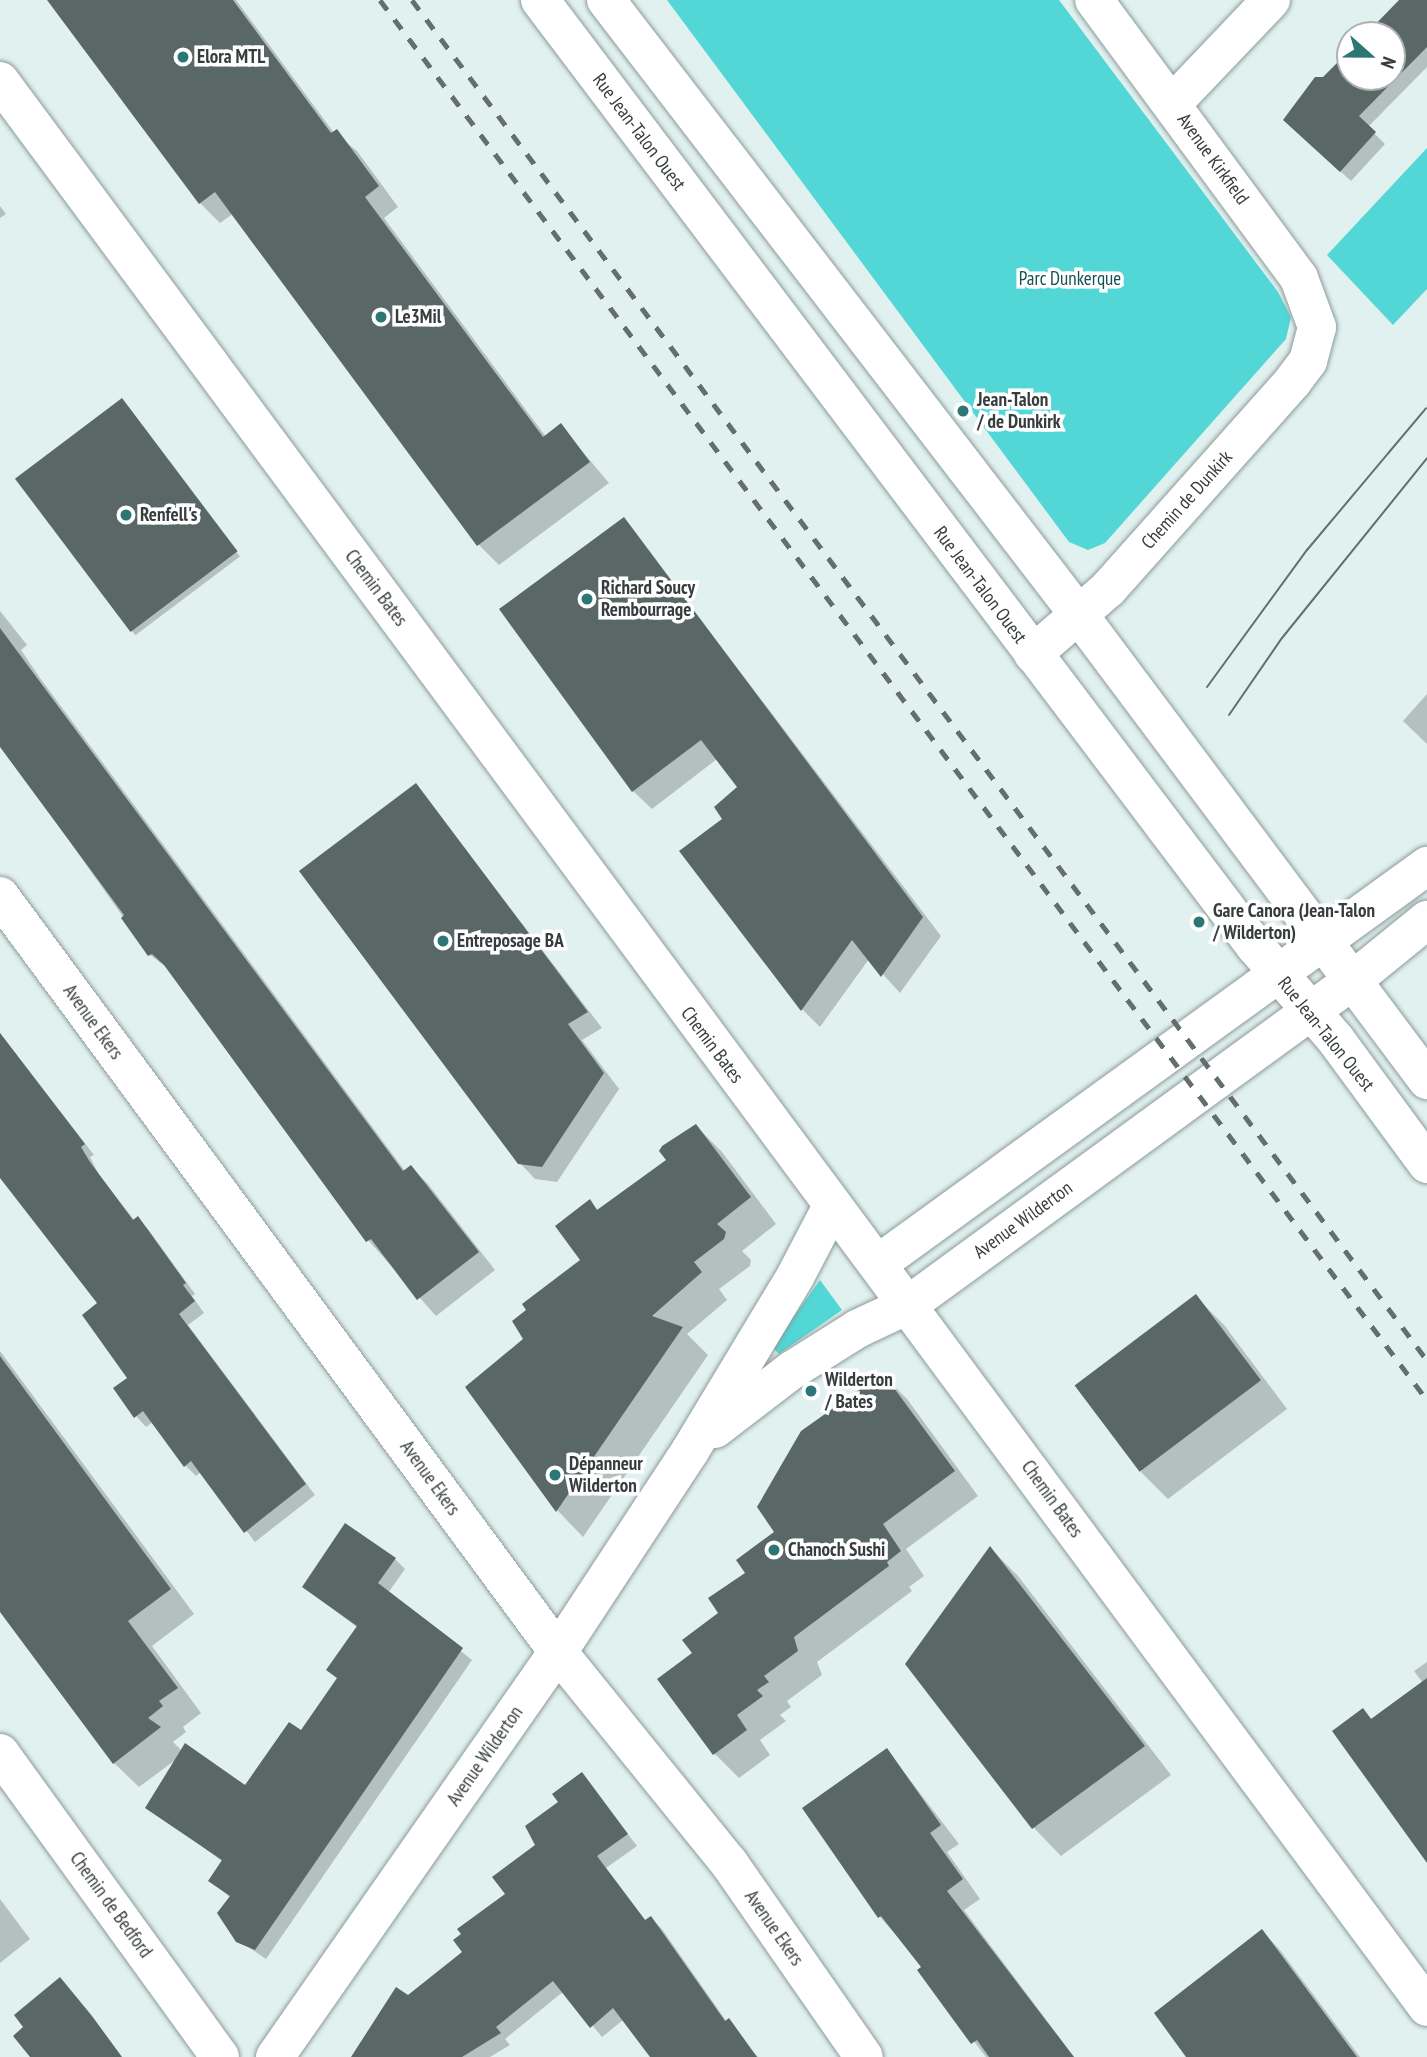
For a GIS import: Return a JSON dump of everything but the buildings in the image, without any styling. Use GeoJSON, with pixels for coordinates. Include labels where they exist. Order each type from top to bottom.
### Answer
{"type":"FeatureCollection","features":[{"type":"Feature","properties":{"kind":"street","name":"Rue Jean-Talon Ouest"},"geometry":{"type":"LineString","coordinates":[[540,0],[1276,973],[1336,1040],[1427,1164]]}},
{"type":"Feature","properties":{"kind":"street"},"geometry":{"type":"LineString","coordinates":[[606,0],[1079,615],[1427,1080]]}},
{"type":"Feature","properties":{"kind":"street","name":"Avenue Kirkfield"},"geometry":{"type":"LineString","coordinates":[[1094,0],[1173,103],[1299,278],[1317,327]]}},
{"type":"Feature","properties":{"kind":"street"},"geometry":{"type":"LineString","coordinates":[[1173,103],[1271,0]]}},
{"type":"Feature","properties":{"kind":"street","name":"Chemin Bates"},"geometry":{"type":"LineString","coordinates":[[0,81],[832,1206],[879,1263],[1427,2007]]}},
{"type":"Feature","properties":{"kind":"street","name":"Chemin de Dunkirk"},"geometry":{"type":"LineString","coordinates":[[1033,654],[1079,615],[1293,381],[1308,361],[1317,327]]}},
{"type":"Feature","properties":{"kind":"street"},"geometry":{"type":"LineString","coordinates":[[879,1263],[1427,866]]}},
{"type":"Feature","properties":{"kind":"street","name":"Avenue Ekers"},"geometry":{"type":"LineString","coordinates":[[0,896],[558,1652],[729,1863],[864,2057]]}},
{"type":"Feature","properties":{"kind":"street","name":"Avenue Wilderton"},"geometry":{"type":"LineString","coordinates":[[690,1451],[736,1409],[792,1370],[857,1329],[908,1305],[1352,981],[1427,920]]}},
{"type":"Feature","properties":{"kind":"street","name":"Avenue Wilderton"},"geometry":{"type":"LineString","coordinates":[[275,2057],[558,1652],[690,1451],[796,1275],[832,1206]]}},
{"type":"Feature","properties":{"kind":"street","name":"Chemin de Bedford"},"geometry":{"type":"LineString","coordinates":[[0,1753],[220,2057]]}},
{"type":"Feature","properties":{"kind":"green space","name":"Parc Dunkerque"},"geometry":{"type":"Polygon","coordinates":[[[667,0],[1059,0],[1278,292],[1291,317],[1286,339],[1105,543],[1088,550],[1069,542],[667,0]]]}},
{"type":"Feature","properties":{"kind":"green space"},"geometry":{"type":"Polygon","coordinates":[[[1427,148],[1427,289],[1393,325],[1327,255],[1427,148]]]}},
{"type":"Feature","properties":{"kind":"green space"},"geometry":{"type":"Polygon","coordinates":[[[820,1280],[842,1310],[779,1354],[772,1347],[820,1280]]]}},
{"type":"Feature","properties":{"kind":"tram line"},"geometry":{"type":"LineString","coordinates":[[1207,687],[1307,550],[1426,408]]}},
{"type":"Feature","properties":{"kind":"tram line"},"geometry":{"type":"LineString","coordinates":[[1229,715],[1282,638],[1427,458]]}},
{"type":"Feature","properties":{"kind":"railway"},"geometry":{"type":"LineString","coordinates":[[380,0],[1427,1400]]}},
{"type":"Feature","properties":{"kind":"railway"},"geometry":{"type":"LineString","coordinates":[[412,0],[1427,1360]]}},
{"type":"Feature","properties":{"kind":"place","name":"Elora MTL"},"geometry":{"type":"Point","coordinates":[183,57]}},
{"type":"Feature","properties":{"kind":"place","name":"Le3Mil"},"geometry":{"type":"Point","coordinates":[381,317]}},
{"type":"Feature","properties":{"kind":"place","name":"Jean-Talon / de Dunkirk"},"geometry":{"type":"Point","coordinates":[963,411]}},
{"type":"Feature","properties":{"kind":"place","name":"Renfell's"},"geometry":{"type":"Point","coordinates":[126,515]}},
{"type":"Feature","properties":{"kind":"place","name":"Richard Soucy Rembourrage"},"geometry":{"type":"Point","coordinates":[587,599]}},
{"type":"Feature","properties":{"kind":"place","name":"Gare Canora (Jean-Talon / Wilderton)"},"geometry":{"type":"Point","coordinates":[1199,922]}},
{"type":"Feature","properties":{"kind":"place","name":"Entreposage BA"},"geometry":{"type":"Point","coordinates":[443,941]}},
{"type":"Feature","properties":{"kind":"place","name":"Wilderton / Bates"},"geometry":{"type":"Point","coordinates":[811,1391]}},
{"type":"Feature","properties":{"kind":"place","name":"Dépanneur Wilderton"},"geometry":{"type":"Point","coordinates":[555,1475]}},
{"type":"Feature","properties":{"kind":"place","name":"Chanoch Sushi"},"geometry":{"type":"Point","coordinates":[774,1550]}}]}
